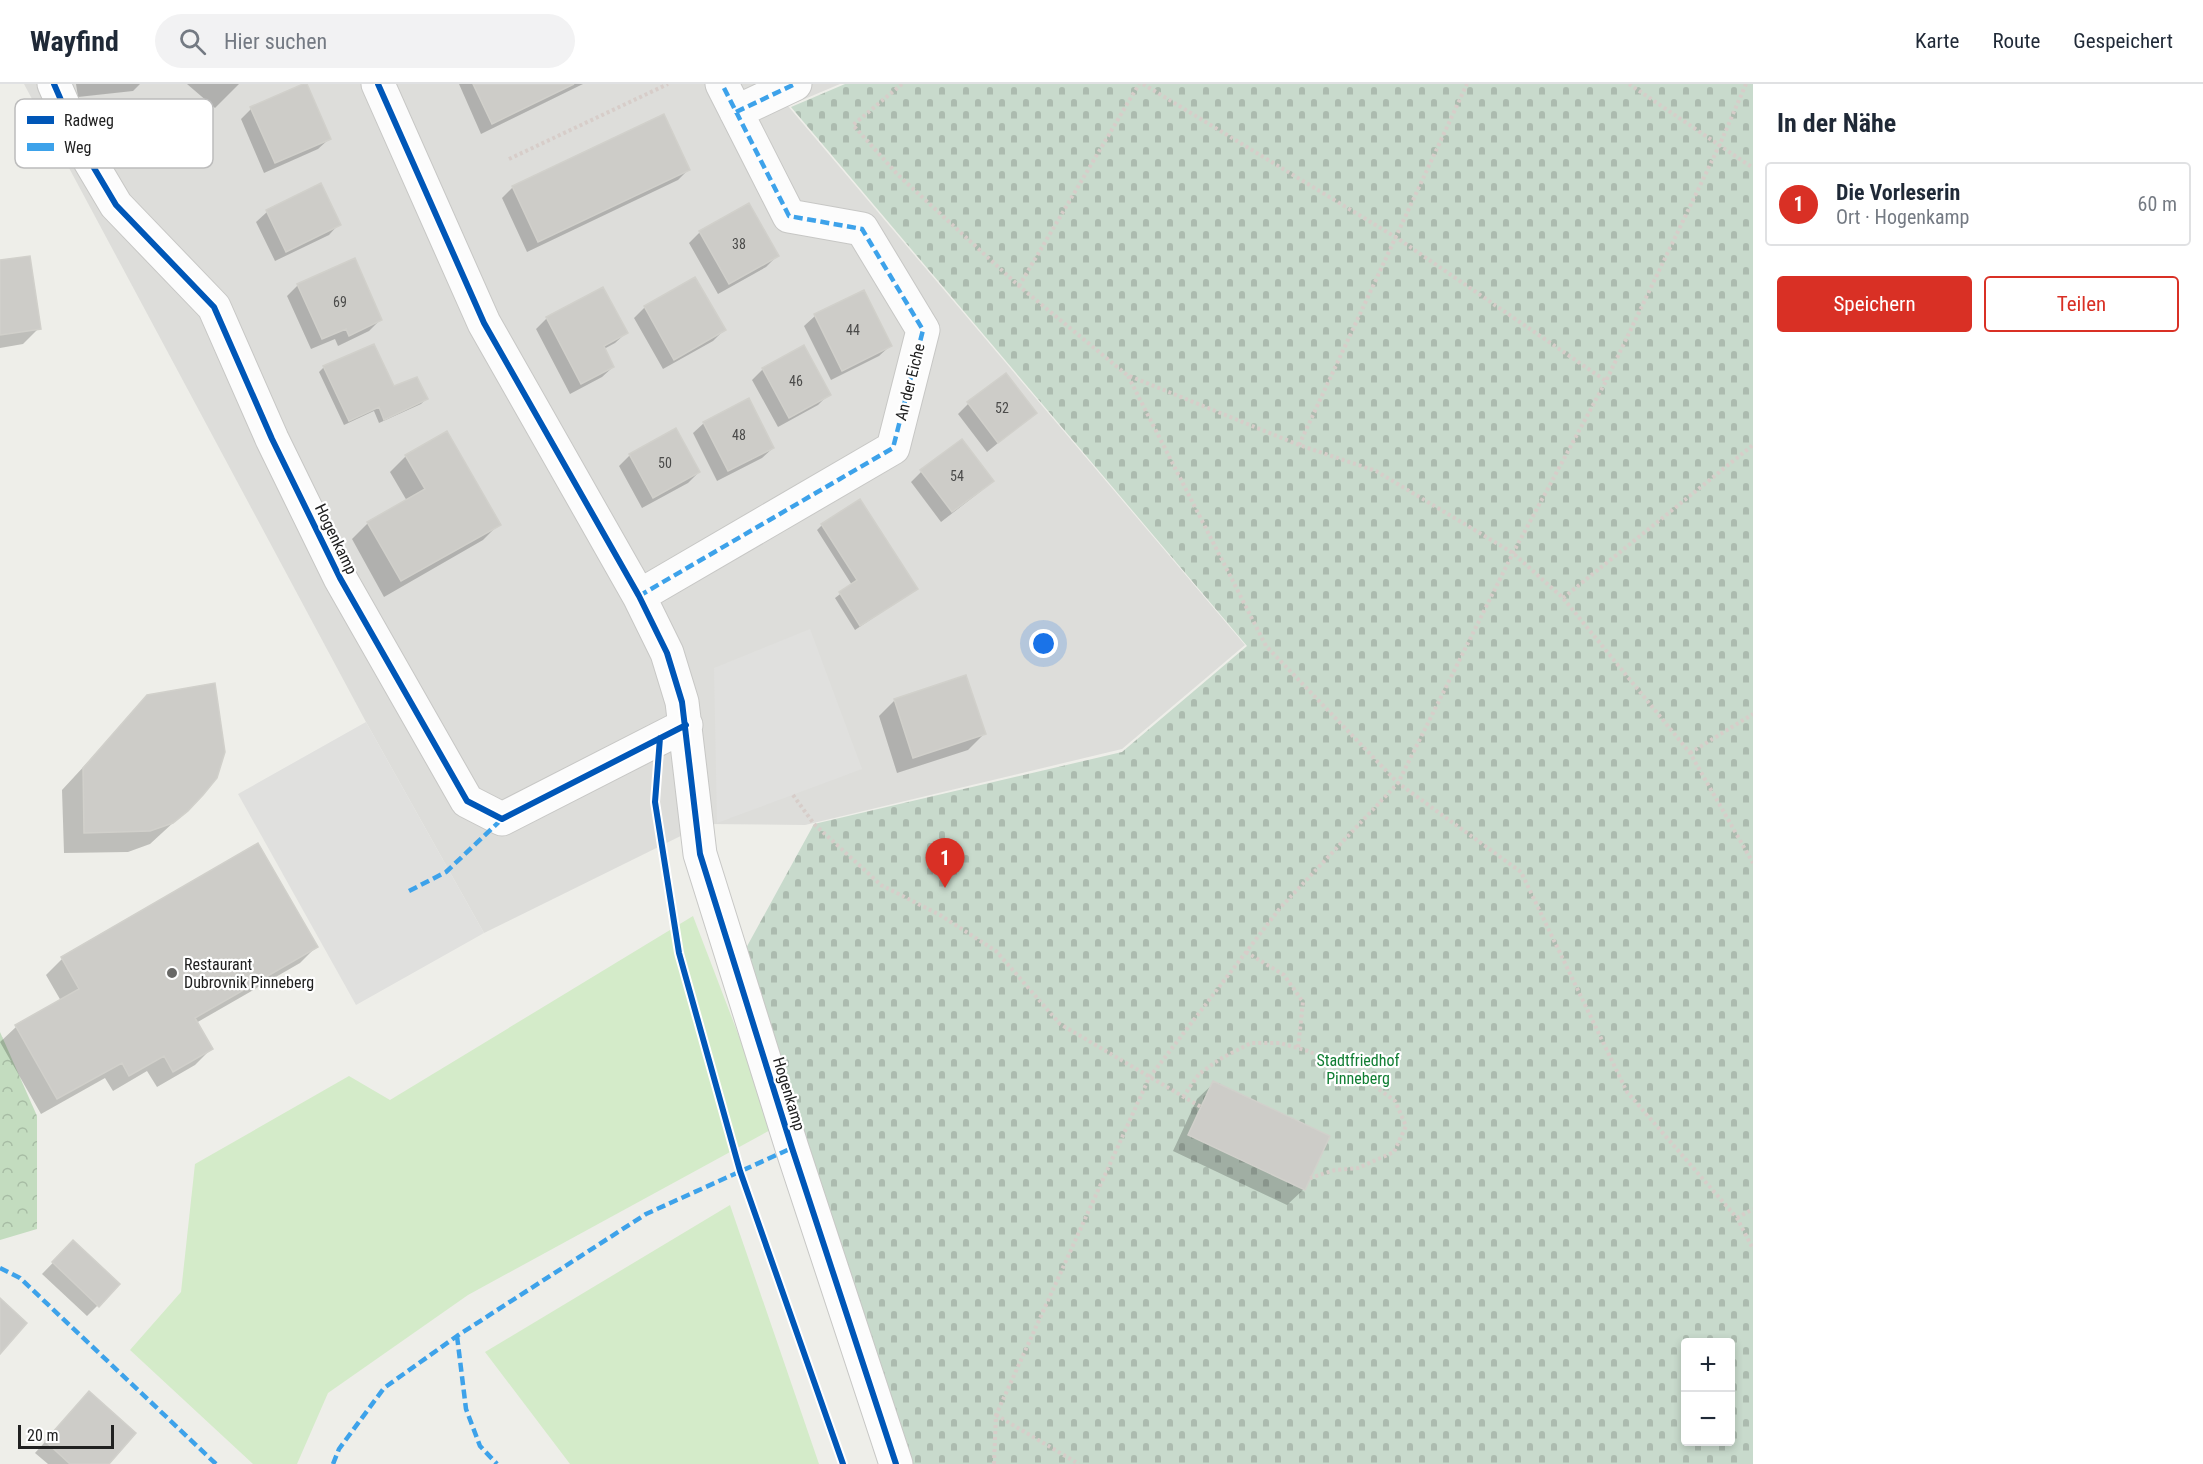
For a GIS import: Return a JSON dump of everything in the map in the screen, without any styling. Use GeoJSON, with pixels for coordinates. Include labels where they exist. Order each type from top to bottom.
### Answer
{"type":"FeatureCollection","features":[{"type":"Feature","properties":{"kind":"street","name":"Hogenkamp"},"geometry":{"type":"LineString","coordinates":[[54,84],[61,99]]}},
{"type":"Feature","properties":{"kind":"street","name":"Hogenkamp"},"geometry":{"type":"LineString","coordinates":[[378,84],[484,323],[639,596],[667,653],[682,702],[686,725],[700,854],[795,1159],[896,1464]]}},
{"type":"Feature","properties":{"kind":"street","name":"An der Eiche"},"geometry":{"type":"LineString","coordinates":[[639,596],[893,448],[923,330],[861,228],[789,216],[729,98],[795,84]]}},
{"type":"Feature","properties":{"kind":"street","name":"Hogenkamp"},"geometry":{"type":"LineString","coordinates":[[94,168],[116,205],[214,307],[272,439],[340,578],[467,801],[502,819],[686,725]]}},
{"type":"Feature","properties":{"kind":"path"},"geometry":{"type":"LineString","coordinates":[[509,159],[668,84]]}},
{"type":"Feature","properties":{"kind":"path"},"geometry":{"type":"LineString","coordinates":[[902,84],[853,125],[898,175],[1019,286],[1127,375],[1299,445],[1376,471],[1513,553],[1563,598],[1690,753],[1753,863]]}},
{"type":"Feature","properties":{"kind":"path"},"geometry":{"type":"LineString","coordinates":[[1019,286],[1141,84],[1397,238],[1606,381]]}},
{"type":"Feature","properties":{"kind":"path"},"geometry":{"type":"LineString","coordinates":[[1299,445],[1467,84]]}},
{"type":"Feature","properties":{"kind":"path"},"geometry":{"type":"LineString","coordinates":[[1629,84],[1753,168]]}},
{"type":"Feature","properties":{"kind":"path"},"geometry":{"type":"LineString","coordinates":[[994,1464],[996,1414],[1149,1078],[1280,908],[1398,783],[1513,553],[1606,381],[1720,144],[1746,84]]}},
{"type":"Feature","properties":{"kind":"path"},"geometry":{"type":"LineString","coordinates":[[1127,375],[1266,646],[1398,783],[1521,872],[1627,1092],[1737,1218],[1753,1249]]}},
{"type":"Feature","properties":{"kind":"path"},"geometry":{"type":"LineString","coordinates":[[1563,598],[1753,445]]}},
{"type":"Feature","properties":{"kind":"path"},"geometry":{"type":"LineString","coordinates":[[1690,753],[1753,714]]}},
{"type":"Feature","properties":{"kind":"path"},"geometry":{"type":"LineString","coordinates":[[793,795],[814,824],[881,885],[940,915],[996,951],[1060,1024],[1201,1107]]}},
{"type":"Feature","properties":{"kind":"path"},"geometry":{"type":"LineString","coordinates":[[1246,952],[1284,975],[1303,1002],[1298,1048]]}},
{"type":"Feature","properties":{"kind":"path"},"geometry":{"type":"LineString","coordinates":[[1184,1097],[1199,1074],[1220,1059],[1251,1043],[1280,1043],[1354,1071],[1395,1101],[1406,1126],[1394,1152],[1358,1168],[1335,1170],[1310,1178]]}},
{"type":"Feature","properties":{"kind":"path"},"geometry":{"type":"LineString","coordinates":[[1737,1218],[1753,1209]]}},
{"type":"Feature","properties":{"kind":"path"},"geometry":{"type":"LineString","coordinates":[[996,1414],[1078,1464]]}},
{"type":"Feature","properties":{"kind":"shaded area"},"geometry":{"type":"Polygon","coordinates":[[[24,84],[840,84],[788,106],[1245,645],[1122,749],[805,825],[705,824],[484,933],[366,722],[69,168],[213,168],[213,99],[32,99],[24,84]]]}},
{"type":"Feature","properties":{"kind":"shaded area"},"geometry":{"type":"Polygon","coordinates":[[[810,629],[862,769],[717,823],[714,668],[810,629]]]}},
{"type":"Feature","properties":{"kind":"shaded area"},"geometry":{"type":"Polygon","coordinates":[[[366,722],[484,933],[356,1005],[238,794],[366,722]]]}},
{"type":"Feature","properties":{"kind":"green space","name":"Stadtfriedhof Pinneberg"},"geometry":{"type":"Polygon","coordinates":[[[845,84],[1753,84],[1753,1464],[913,1464],[745,950],[814,824],[1122,752],[1247,646],[791,107],[845,84]]]}},
{"type":"Feature","properties":{"kind":"green space"},"geometry":{"type":"Polygon","coordinates":[[[693,916],[774,1128],[468,1295],[328,1393],[297,1464],[253,1464],[130,1350],[181,1292],[195,1164],[349,1076],[390,1100],[693,916]]]}},
{"type":"Feature","properties":{"kind":"green space"},"geometry":{"type":"Polygon","coordinates":[[[0,1032],[37,1116],[37,1229],[0,1240],[0,1032]]]}},
{"type":"Feature","properties":{"kind":"green space"},"geometry":{"type":"Polygon","coordinates":[[[730,1205],[819,1464],[570,1464],[485,1352],[730,1205]]]}},
{"type":"Feature","properties":{"kind":"building"},"geometry":{"type":"Polygon","coordinates":[[[307,84],[331,139],[275,163],[250,107],[307,84]]]}},
{"type":"Feature","properties":{"kind":"building"},"geometry":{"type":"Polygon","coordinates":[[[473,84],[574,84],[492,124],[473,84]]]}},
{"type":"Feature","properties":{"kind":"building"},"geometry":{"type":"Polygon","coordinates":[[[664,114],[690,170],[538,242],[512,186],[664,114]]]}},
{"type":"Feature","properties":{"kind":"building"},"geometry":{"type":"Polygon","coordinates":[[[321,183],[341,225],[286,252],[266,210],[321,183]]]}},
{"type":"Feature","properties":{"kind":"building"},"geometry":{"type":"Polygon","coordinates":[[[749,203],[779,256],[729,284],[699,231],[749,203]]]}},
{"type":"Feature","properties":{"kind":"building"},"geometry":{"type":"Polygon","coordinates":[[[30,256],[41,329],[0,335],[0,260],[30,256]]]}},
{"type":"Feature","properties":{"kind":"building"},"geometry":{"type":"Polygon","coordinates":[[[355,258],[382,320],[349,336],[346,329],[322,339],[297,284],[355,258]]]}},
{"type":"Feature","properties":{"kind":"building"},"geometry":{"type":"Polygon","coordinates":[[[695,277],[726,330],[674,360],[644,306],[695,277]]]}},
{"type":"Feature","properties":{"kind":"building"},"geometry":{"type":"Polygon","coordinates":[[[603,287],[628,333],[604,346],[614,367],[581,384],[546,317],[603,287]]]}},
{"type":"Feature","properties":{"kind":"building"},"geometry":{"type":"Polygon","coordinates":[[[864,290],[892,346],[842,371],[814,314],[864,290]]]}},
{"type":"Feature","properties":{"kind":"building"},"geometry":{"type":"Polygon","coordinates":[[[374,344],[394,386],[417,377],[428,399],[384,420],[379,407],[349,421],[323,366],[374,344]]]}},
{"type":"Feature","properties":{"kind":"building"},"geometry":{"type":"Polygon","coordinates":[[[804,345],[831,395],[789,418],[762,368],[804,345]]]}},
{"type":"Feature","properties":{"kind":"building"},"geometry":{"type":"Polygon","coordinates":[[[1006,373],[1037,413],[998,443],[967,402],[1006,373]]]}},
{"type":"Feature","properties":{"kind":"building"},"geometry":{"type":"Polygon","coordinates":[[[749,398],[774,448],[728,471],[703,422],[749,398]]]}},
{"type":"Feature","properties":{"kind":"building"},"geometry":{"type":"Polygon","coordinates":[[[676,428],[700,472],[653,498],[629,454],[676,428]]]}},
{"type":"Feature","properties":{"kind":"building"},"geometry":{"type":"Polygon","coordinates":[[[447,431],[501,525],[401,581],[367,522],[425,489],[405,455],[447,431]]]}},
{"type":"Feature","properties":{"kind":"building"},"geometry":{"type":"Polygon","coordinates":[[[962,439],[994,481],[952,512],[920,470],[962,439]]]}},
{"type":"Feature","properties":{"kind":"building"},"geometry":{"type":"Polygon","coordinates":[[[860,499],[918,589],[860,626],[839,592],[857,580],[821,524],[860,499]]]}},
{"type":"Feature","properties":{"kind":"building"},"geometry":{"type":"Polygon","coordinates":[[[966,675],[986,734],[913,758],[894,699],[966,675]]]}},
{"type":"Feature","properties":{"kind":"building"},"geometry":{"type":"Polygon","coordinates":[[[215,683],[225,752],[217,778],[203,795],[173,823],[150,831],[84,833],[83,768],[147,695],[215,683]]]}},
{"type":"Feature","properties":{"kind":"building","name":"Restaurant Dubrovnik Pinneberg"},"geometry":{"type":"Polygon","coordinates":[[[258,843],[318,947],[195,1018],[213,1049],[173,1072],[164,1056],[129,1076],[122,1063],[57,1099],[15,1025],[79,989],[61,957],[258,843]]]}},
{"type":"Feature","properties":{"kind":"building"},"geometry":{"type":"Polygon","coordinates":[[[1213,1081],[1330,1136],[1305,1190],[1188,1135],[1213,1081]]]}},
{"type":"Feature","properties":{"kind":"building"},"geometry":{"type":"Polygon","coordinates":[[[73,1240],[120,1284],[99,1307],[52,1262],[73,1240]]]}},
{"type":"Feature","properties":{"kind":"building"},"geometry":{"type":"Polygon","coordinates":[[[0,1298],[27,1323],[0,1354],[0,1298]]]}},
{"type":"Feature","properties":{"kind":"building"},"geometry":{"type":"Polygon","coordinates":[[[89,1391],[136,1433],[109,1464],[70,1464],[45,1441],[89,1391]]]}},
{"type":"Feature","properties":{"kind":"marked path"},"geometry":{"type":"LineString","coordinates":[[639,596],[893,448],[923,330],[862,229],[789,216],[722,84]]}},
{"type":"Feature","properties":{"kind":"marked path"},"geometry":{"type":"LineString","coordinates":[[736,112],[795,84]]}},
{"type":"Feature","properties":{"kind":"marked path"},"geometry":{"type":"LineString","coordinates":[[409,891],[446,872],[502,819]]}},
{"type":"Feature","properties":{"kind":"marked path"},"geometry":{"type":"LineString","coordinates":[[333,1464],[339,1449],[384,1388],[457,1336],[646,1214],[792,1148]]}},
{"type":"Feature","properties":{"kind":"marked path"},"geometry":{"type":"LineString","coordinates":[[0,1268],[20,1278],[216,1464]]}},
{"type":"Feature","properties":{"kind":"marked path"},"geometry":{"type":"LineString","coordinates":[[457,1336],[466,1409],[480,1446],[497,1464]]}},
{"type":"Feature","properties":{"kind":"cycle path"},"geometry":{"type":"LineString","coordinates":[[54,84],[61,99]]}},
{"type":"Feature","properties":{"kind":"cycle path"},"geometry":{"type":"LineString","coordinates":[[378,84],[484,323],[639,596],[667,653],[682,702],[700,854],[792,1148],[896,1464]]}},
{"type":"Feature","properties":{"kind":"cycle path"},"geometry":{"type":"LineString","coordinates":[[94,168],[116,205],[214,307],[272,439],[340,578],[467,801],[502,819],[686,725]]}},
{"type":"Feature","properties":{"kind":"cycle path"},"geometry":{"type":"LineString","coordinates":[[660,738],[655,802],[679,953],[740,1171],[843,1464]]}},
{"type":"Feature","properties":{"kind":"place","name":"Die Vorleserin"},"geometry":{"type":"Point","coordinates":[945,888]}},
{"type":"Feature","properties":{"kind":"place","name":"Restaurant Dubrovnik Pinneberg"},"geometry":{"type":"Point","coordinates":[172,973]}}]}
